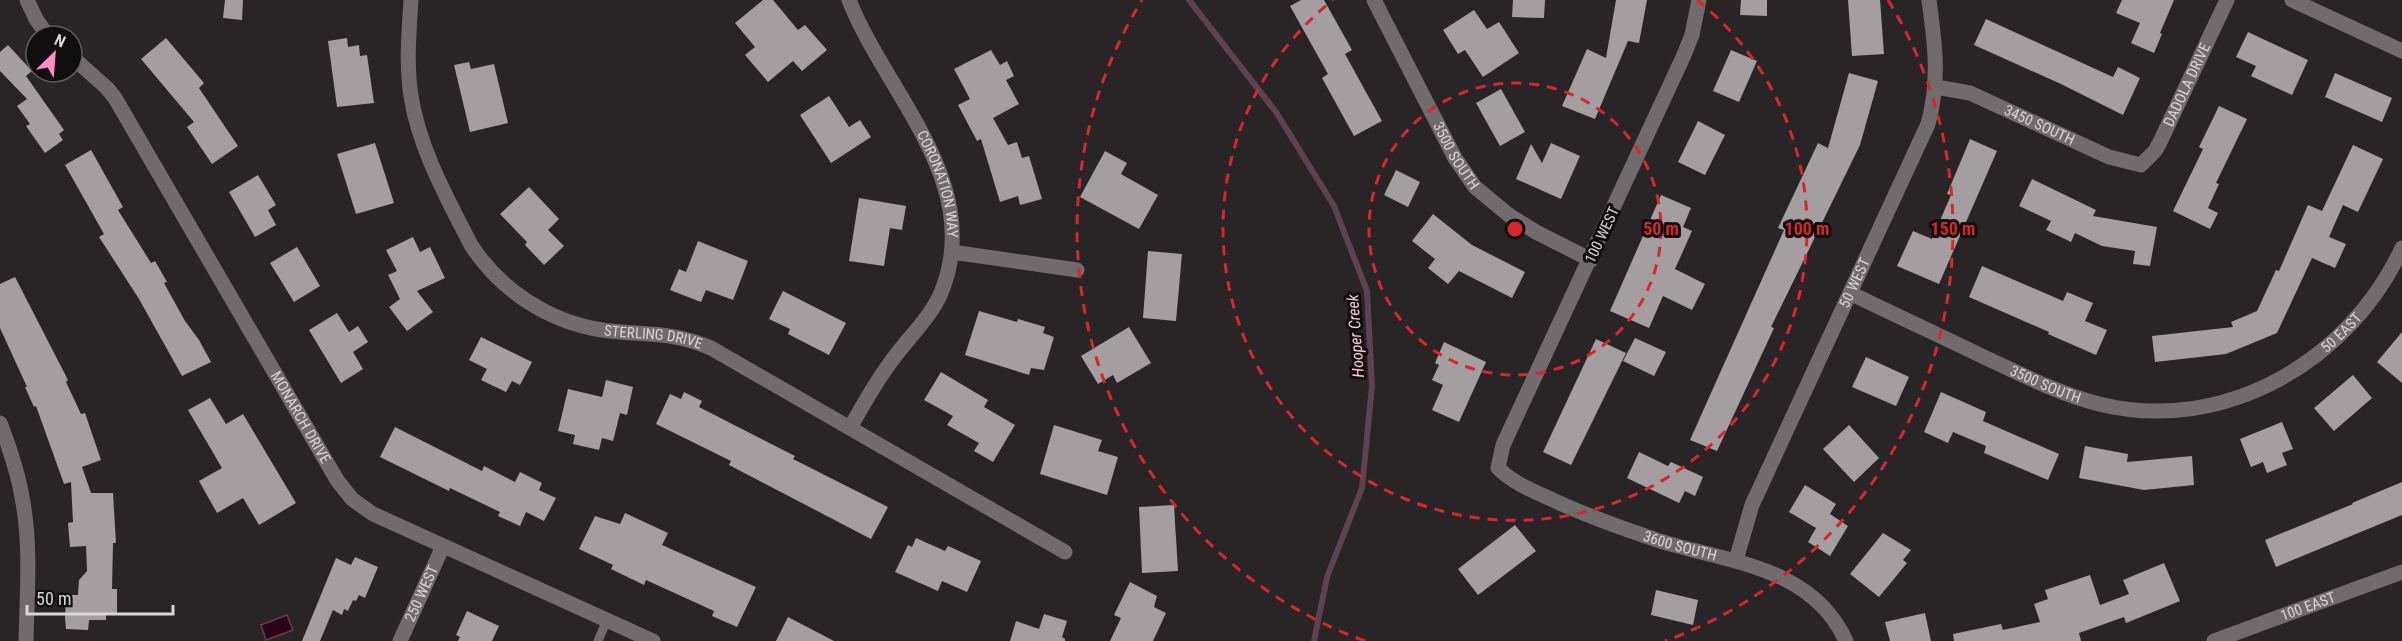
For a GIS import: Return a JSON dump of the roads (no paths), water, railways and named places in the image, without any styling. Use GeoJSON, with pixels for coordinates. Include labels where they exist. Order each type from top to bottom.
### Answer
{"type":"FeatureCollection","features":[{"type":"Feature","properties":{"kind":"street"},"geometry":{"type":"LineString","coordinates":[[27,0],[40,24]]}},
{"type":"Feature","properties":{"kind":"street","name":"STERLING DRIVE"},"geometry":{"type":"LineString","coordinates":[[411,0],[408,74],[417,125],[425,148],[471,245],[479,258],[504,283],[536,308],[567,321],[603,330],[663,334],[703,345],[726,356],[1065,552]]}},
{"type":"Feature","properties":{"kind":"street","name":"CORONATION WAY"},"geometry":{"type":"LineString","coordinates":[[849,0],[939,166],[953,217],[952,252],[941,292],[933,309],[885,370],[850,428]]}},
{"type":"Feature","properties":{"kind":"street","name":"3500 SOUTH"},"geometry":{"type":"LineString","coordinates":[[1375,0],[1455,158],[1475,187],[1510,216],[1590,260]]}},
{"type":"Feature","properties":{"kind":"street","name":"100 WEST"},"geometry":{"type":"LineString","coordinates":[[1498,468],[1503,446],[1684,55],[1692,34],[1699,0]]}},
{"type":"Feature","properties":{"kind":"street","name":"50 WEST"},"geometry":{"type":"LineString","coordinates":[[1736,560],[1752,505],[1928,124],[1936,87],[1935,52],[1929,0]]}},
{"type":"Feature","properties":{"kind":"street","name":"DADOLA DRIVE"},"geometry":{"type":"LineString","coordinates":[[2141,165],[2155,151],[2227,0]]}},
{"type":"Feature","properties":{"kind":"street"},"geometry":{"type":"LineString","coordinates":[[2292,0],[2402,51]]}},
{"type":"Feature","properties":{"kind":"street","name":"MONARCH DRIVE"},"geometry":{"type":"LineString","coordinates":[[84,68],[107,88],[123,111],[344,490],[373,514],[653,641]]}},
{"type":"Feature","properties":{"kind":"street","name":"3450 SOUTH"},"geometry":{"type":"LineString","coordinates":[[1936,87],[1961,90],[2109,157],[2131,165],[2141,165]]}},
{"type":"Feature","properties":{"kind":"street","name":"50 EAST"},"geometry":{"type":"LineString","coordinates":[[2256,392],[2299,369],[2338,338],[2371,302],[2402,248]]}},
{"type":"Feature","properties":{"kind":"street"},"geometry":{"type":"LineString","coordinates":[[952,252],[1077,270]]}},
{"type":"Feature","properties":{"kind":"street","name":"3500 SOUTH"},"geometry":{"type":"LineString","coordinates":[[1850,293],[2040,383],[2101,405],[2144,410],[2179,410],[2206,406],[2256,392]]}},
{"type":"Feature","properties":{"kind":"street"},"geometry":{"type":"LineString","coordinates":[[0,423],[18,475],[24,504],[28,564],[26,641]]}},
{"type":"Feature","properties":{"kind":"street","name":"3600 SOUTH"},"geometry":{"type":"LineString","coordinates":[[1498,468],[1515,482],[1589,515],[1658,540],[1761,567],[1796,586],[1831,617],[1846,641]]}},
{"type":"Feature","properties":{"kind":"street","name":"250 WEST"},"geometry":{"type":"LineString","coordinates":[[400,641],[443,546]]}},
{"type":"Feature","properties":{"kind":"street","name":"100 EAST"},"geometry":{"type":"LineString","coordinates":[[2214,641],[2402,572]]}},
{"type":"Feature","properties":{"kind":"lane"},"geometry":{"type":"LineString","coordinates":[[598,641],[607,620]]}},
{"type":"Feature","properties":{"kind":"waterway","name":"Hooper Creek"},"geometry":{"type":"LineString","coordinates":[[1189,0],[1276,112],[1334,206],[1367,291],[1372,386],[1362,488],[1327,577],[1314,641]]}}]}
